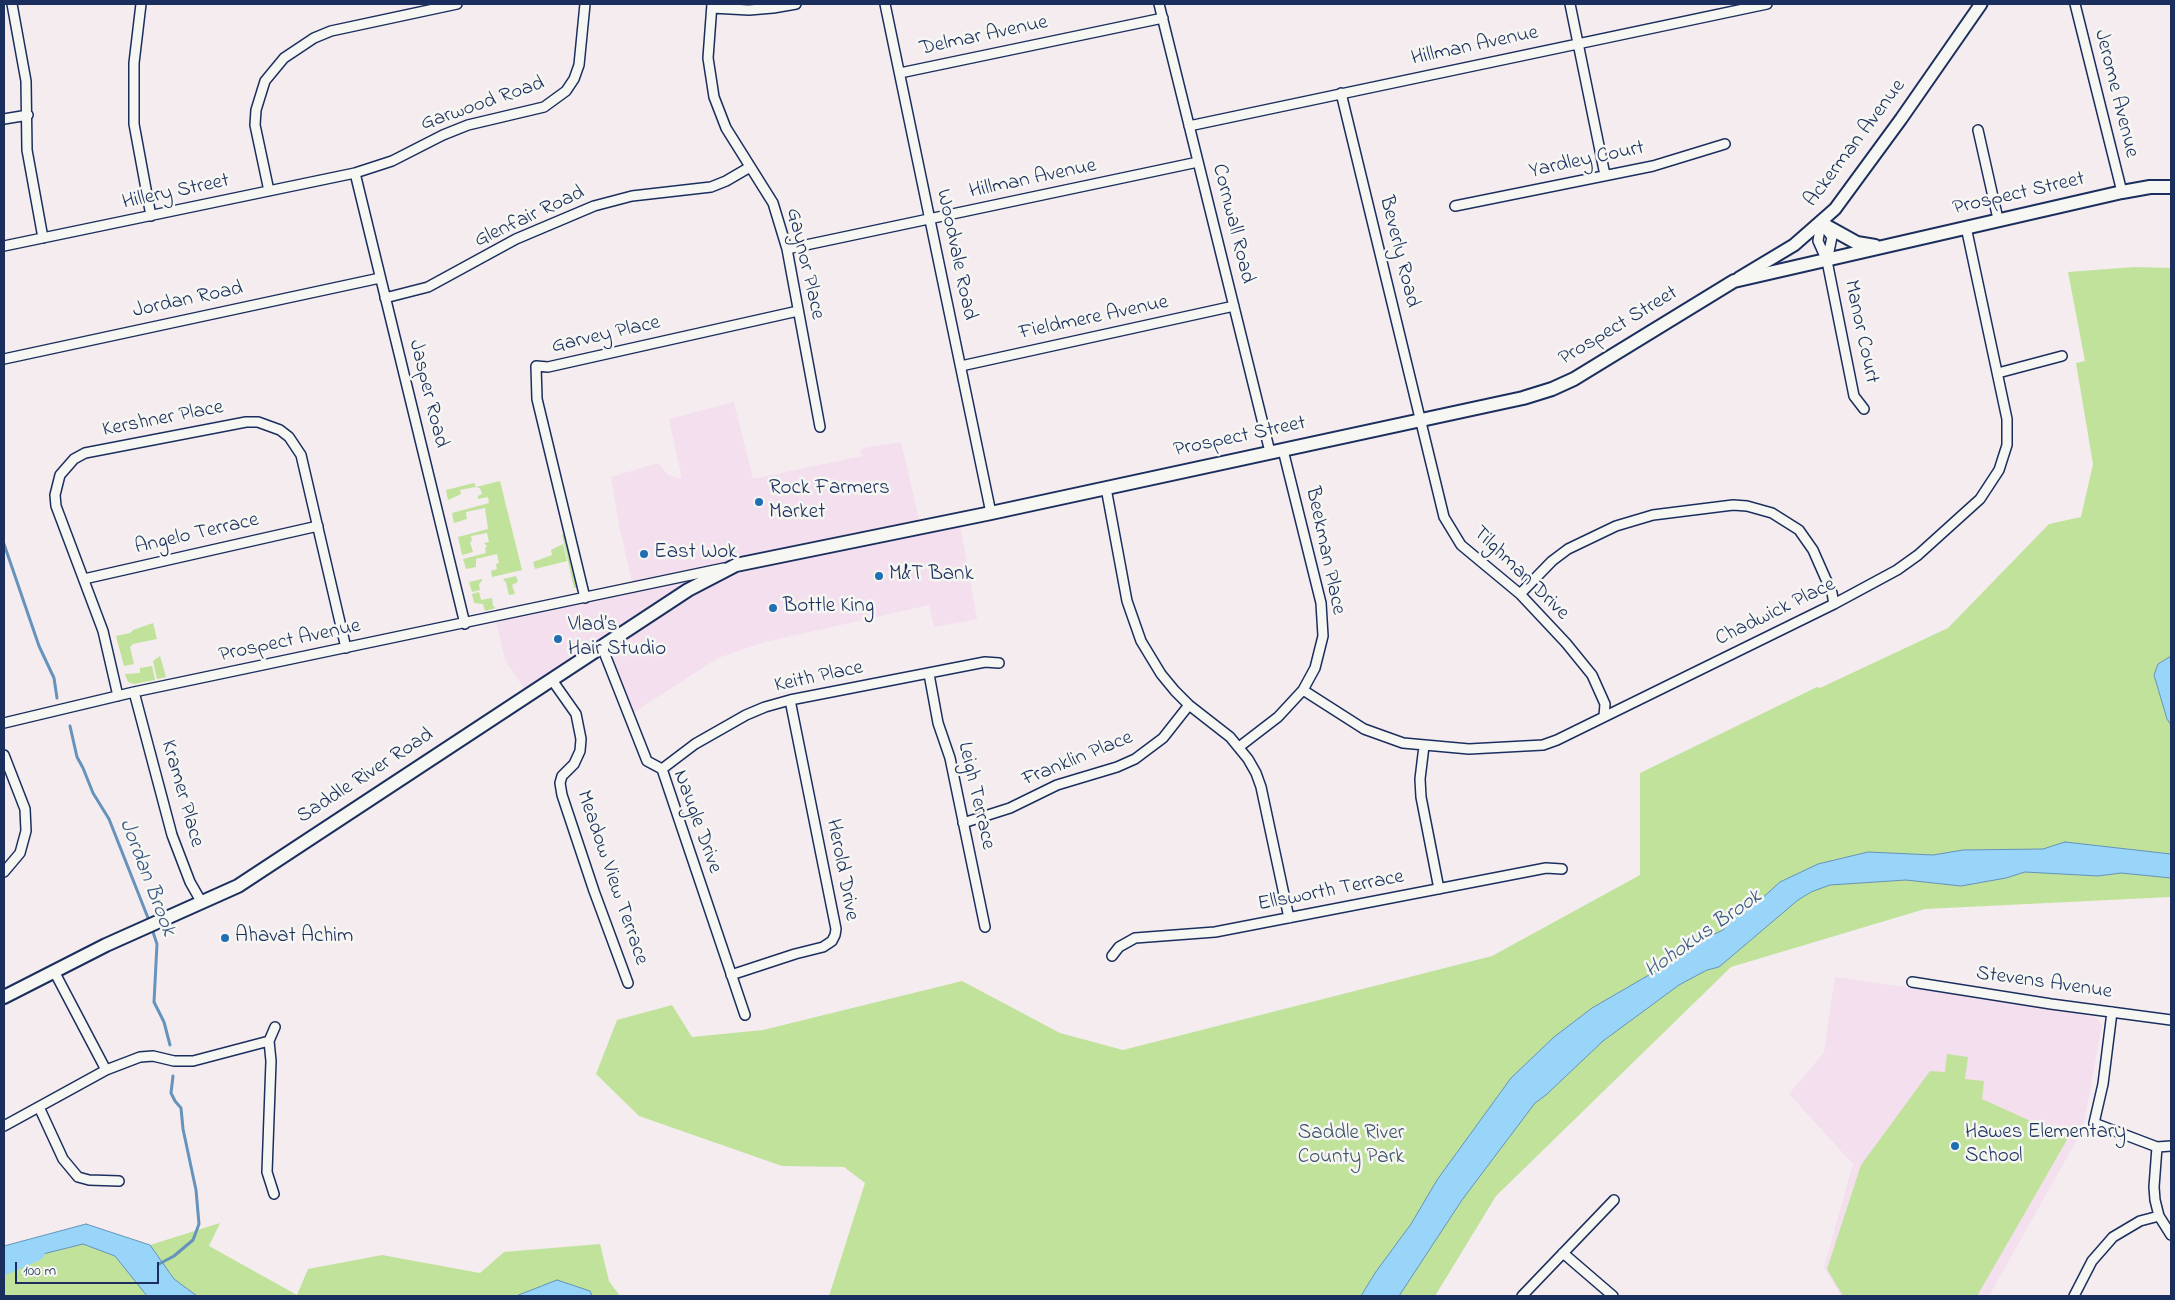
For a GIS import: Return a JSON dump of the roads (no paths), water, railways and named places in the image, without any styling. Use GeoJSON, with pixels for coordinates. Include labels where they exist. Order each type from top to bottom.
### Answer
{"type":"FeatureCollection","features":[{"type":"Feature","properties":{"kind":"main road","name":"Prospect Street"},"geometry":{"type":"LineString","coordinates":[[736,565],[991,513],[1523,398],[1552,389],[1574,379],[1734,281],[2122,192],[2150,187],[2171,188]]}},
{"type":"Feature","properties":{"kind":"main road","name":"Prospect Street"},"geometry":{"type":"LineString","coordinates":[[1821,223],[1857,243],[1877,247]]}},
{"type":"Feature","properties":{"kind":"main road","name":"Saddle River Road"},"geometry":{"type":"LineString","coordinates":[[4,997],[55,973],[106,945],[238,886],[688,590],[736,565]]}},
{"type":"Feature","properties":{"kind":"street"},"geometry":{"type":"LineString","coordinates":[[12,4],[26,81],[28,115],[27,150],[43,238]]}},
{"type":"Feature","properties":{"kind":"street"},"geometry":{"type":"LineString","coordinates":[[141,4],[134,63],[134,124],[151,216]]}},
{"type":"Feature","properties":{"kind":"street"},"geometry":{"type":"LineString","coordinates":[[269,191],[256,125],[256,110],[266,82],[284,58],[314,38],[331,31],[457,4]]}},
{"type":"Feature","properties":{"kind":"street","name":"Garwood Road"},"geometry":{"type":"LineString","coordinates":[[354,173],[392,161],[443,134],[468,125],[533,110],[555,101],[566,91],[574,79],[579,64],[585,4]]}},
{"type":"Feature","properties":{"kind":"street"},"geometry":{"type":"LineString","coordinates":[[712,6],[749,10],[796,4]]}},
{"type":"Feature","properties":{"kind":"street","name":"Woodvale Road"},"geometry":{"type":"LineString","coordinates":[[885,4],[991,513]]}},
{"type":"Feature","properties":{"kind":"street","name":"Cornwall Road"},"geometry":{"type":"LineString","coordinates":[[1159,4],[1234,306],[1276,451]]}},
{"type":"Feature","properties":{"kind":"street"},"geometry":{"type":"LineString","coordinates":[[1570,4],[1605,175]]}},
{"type":"Feature","properties":{"kind":"street","name":"Hillman Avenue"},"geometry":{"type":"LineString","coordinates":[[1190,126],[1767,4]]}},
{"type":"Feature","properties":{"kind":"street","name":"Ackerman Avenue"},"geometry":{"type":"LineString","coordinates":[[1734,281],[1794,245],[1821,223],[1847,194],[1981,4]]}},
{"type":"Feature","properties":{"kind":"street","name":"Jerome Avenue"},"geometry":{"type":"LineString","coordinates":[[2075,4],[2122,192]]}},
{"type":"Feature","properties":{"kind":"street","name":"Gaynor Place"},"geometry":{"type":"LineString","coordinates":[[712,6],[708,58],[714,97],[726,128],[772,203],[787,249],[820,427]]}},
{"type":"Feature","properties":{"kind":"street","name":"Delmar Avenue"},"geometry":{"type":"LineString","coordinates":[[900,73],[1163,18]]}},
{"type":"Feature","properties":{"kind":"street","name":"Beverly Road"},"geometry":{"type":"LineString","coordinates":[[1341,93],[1421,420]]}},
{"type":"Feature","properties":{"kind":"street"},"geometry":{"type":"LineString","coordinates":[[4,119],[28,115]]}},
{"type":"Feature","properties":{"kind":"street"},"geometry":{"type":"LineString","coordinates":[[1978,130],[1998,219]]}},
{"type":"Feature","properties":{"kind":"street","name":"Yardley Court"},"geometry":{"type":"LineString","coordinates":[[1455,206],[1653,166],[1724,144]]}},
{"type":"Feature","properties":{"kind":"street","name":"Hillman Avenue"},"geometry":{"type":"LineString","coordinates":[[787,249],[1198,162]]}},
{"type":"Feature","properties":{"kind":"street","name":"Glenfair Road"},"geometry":{"type":"LineString","coordinates":[[385,298],[428,287],[516,239],[585,209],[632,196],[711,187],[726,181],[750,167]]}},
{"type":"Feature","properties":{"kind":"street","name":"Hillery Street"},"geometry":{"type":"LineString","coordinates":[[4,246],[354,173]]}},
{"type":"Feature","properties":{"kind":"street","name":"Jasper Road"},"geometry":{"type":"LineString","coordinates":[[354,173],[465,624]]}},
{"type":"Feature","properties":{"kind":"street","name":"Manor Court"},"geometry":{"type":"LineString","coordinates":[[1821,223],[1832,237],[1827,261]]}},
{"type":"Feature","properties":{"kind":"street","name":"Manor Court"},"geometry":{"type":"LineString","coordinates":[[1821,223],[1818,241],[1827,261],[1854,396],[1864,409]]}},
{"type":"Feature","properties":{"kind":"street","name":"Chadwick Place"},"geometry":{"type":"LineString","coordinates":[[1303,690],[1364,729],[1383,737],[1424,746],[1469,749],[1543,745],[1557,740],[1876,583],[1918,555],[1967,512],[1991,484],[2004,459],[2008,432],[1998,373],[1966,227]]}},
{"type":"Feature","properties":{"kind":"street","name":"Jordan Road"},"geometry":{"type":"LineString","coordinates":[[4,359],[380,278]]}},
{"type":"Feature","properties":{"kind":"street","name":"Fieldmere Avenue"},"geometry":{"type":"LineString","coordinates":[[960,366],[1234,306]]}},
{"type":"Feature","properties":{"kind":"street","name":"Garvey Place"},"geometry":{"type":"LineString","coordinates":[[585,598],[537,399],[536,366],[548,367],[798,310]]}},
{"type":"Feature","properties":{"kind":"street"},"geometry":{"type":"LineString","coordinates":[[1998,373],[2062,356]]}},
{"type":"Feature","properties":{"kind":"street","name":"Tilghman Drive"},"geometry":{"type":"LineString","coordinates":[[1421,420],[1439,502],[1452,532],[1461,545],[1520,594],[1566,643],[1592,675],[1605,704],[1604,716]]}},
{"type":"Feature","properties":{"kind":"street","name":"Kershner Place"},"geometry":{"type":"LineString","coordinates":[[118,696],[103,632],[56,506],[55,494],[60,475],[66,466],[85,453],[246,422],[270,425],[289,437],[301,456],[346,648]]}},
{"type":"Feature","properties":{"kind":"street","name":"Beekman Place"},"geometry":{"type":"LineString","coordinates":[[1239,747],[1278,717],[1303,690],[1315,668],[1319,654],[1323,619],[1321,603],[1276,451]]}},
{"type":"Feature","properties":{"kind":"street"},"geometry":{"type":"LineString","coordinates":[[1106,488],[1127,600],[1133,621],[1145,649],[1161,674],[1189,705],[1239,747],[1256,773],[1261,787],[1289,918]]}},
{"type":"Feature","properties":{"kind":"street"},"geometry":{"type":"LineString","coordinates":[[1520,594],[1552,561],[1568,549],[1616,526],[1652,515],[1733,505],[1747,506],[1772,513],[1799,530],[1813,550],[1832,593],[1834,604]]}},
{"type":"Feature","properties":{"kind":"street","name":"Angelo Terrace"},"geometry":{"type":"LineString","coordinates":[[84,579],[318,526]]}},
{"type":"Feature","properties":{"kind":"street","name":"Prospect Street"},"geometry":{"type":"LineString","coordinates":[[585,598],[736,565]]}},
{"type":"Feature","properties":{"kind":"street","name":"Prospect Avenue"},"geometry":{"type":"LineString","coordinates":[[4,723],[134,692],[585,598]]}},
{"type":"Feature","properties":{"kind":"street","name":"Naugle Drive"},"geometry":{"type":"LineString","coordinates":[[602,647],[647,761],[662,769],[745,1016]]}},
{"type":"Feature","properties":{"kind":"street","name":"Keith Place"},"geometry":{"type":"LineString","coordinates":[[662,769],[695,744],[746,715],[765,707],[790,700],[985,662],[999,663]]}},
{"type":"Feature","properties":{"kind":"street","name":"Leigh Terrace"},"geometry":{"type":"LineString","coordinates":[[929,674],[938,723],[950,758],[985,927]]}},
{"type":"Feature","properties":{"kind":"street","name":"Meadow View Terrace"},"geometry":{"type":"LineString","coordinates":[[552,680],[576,714],[581,739],[580,751],[574,764],[562,776],[560,783],[562,795],[596,900],[628,983]]}},
{"type":"Feature","properties":{"kind":"street","name":"Kramer Place"},"geometry":{"type":"LineString","coordinates":[[134,692],[172,835],[190,882],[202,903]]}},
{"type":"Feature","properties":{"kind":"street","name":"Herold Drive"},"geometry":{"type":"LineString","coordinates":[[731,975],[823,947],[832,941],[835,935],[836,929],[790,700]]}},
{"type":"Feature","properties":{"kind":"street","name":"Franklin Place"},"geometry":{"type":"LineString","coordinates":[[963,823],[1010,808],[1057,786],[1117,767],[1134,759],[1163,738],[1189,705]]}},
{"type":"Feature","properties":{"kind":"street"},"geometry":{"type":"LineString","coordinates":[[1424,746],[1420,779],[1421,797],[1439,889]]}},
{"type":"Feature","properties":{"kind":"street"},"geometry":{"type":"LineString","coordinates":[[4,755],[25,809],[26,831],[20,853],[4,872]]}},
{"type":"Feature","properties":{"kind":"street","name":"Ellsworth Terrace"},"geometry":{"type":"LineString","coordinates":[[1112,956],[1119,947],[1136,938],[1216,932],[1546,868],[1562,868]]}},
{"type":"Feature","properties":{"kind":"street"},"geometry":{"type":"LineString","coordinates":[[55,973],[106,1070]]}},
{"type":"Feature","properties":{"kind":"street","name":"Stevens Avenue"},"geometry":{"type":"LineString","coordinates":[[1912,982],[2171,1020]]}},
{"type":"Feature","properties":{"kind":"street"},"geometry":{"type":"LineString","coordinates":[[2112,1012],[2103,1084],[2094,1123],[2157,1148],[2171,1146]]}},
{"type":"Feature","properties":{"kind":"street"},"geometry":{"type":"LineString","coordinates":[[274,1194],[267,1172],[271,1061],[269,1041],[275,1027]]}},
{"type":"Feature","properties":{"kind":"street"},"geometry":{"type":"LineString","coordinates":[[4,1126],[106,1070],[140,1057],[153,1056],[174,1061],[193,1061],[269,1041]]}},
{"type":"Feature","properties":{"kind":"street"},"geometry":{"type":"LineString","coordinates":[[39,1107],[63,1159],[78,1177],[89,1180],[119,1181]]}},
{"type":"Feature","properties":{"kind":"street"},"geometry":{"type":"LineString","coordinates":[[2157,1148],[2154,1187],[2159,1216],[2171,1235]]}},
{"type":"Feature","properties":{"kind":"street"},"geometry":{"type":"LineString","coordinates":[[1522,1296],[1614,1200]]}},
{"type":"Feature","properties":{"kind":"street"},"geometry":{"type":"LineString","coordinates":[[2074,1296],[2092,1261],[2113,1237],[2140,1221],[2159,1216]]}},
{"type":"Feature","properties":{"kind":"street"},"geometry":{"type":"LineString","coordinates":[[1563,1253],[1613,1296]]}},
{"type":"Feature","properties":{"kind":"water"},"geometry":{"type":"Polygon","coordinates":[[[2171,656],[2171,725],[2167,719],[2154,675],[2158,664],[2171,656]]]}},
{"type":"Feature","properties":{"kind":"water"},"geometry":{"type":"Polygon","coordinates":[[[2065,842],[2171,854],[2171,878],[2121,873],[2098,876],[2025,872],[2006,878],[1961,886],[1906,880],[1830,885],[1811,892],[1798,900],[1719,967],[1707,970],[1679,985],[1603,1041],[1535,1103],[1462,1200],[1399,1296],[1361,1296],[1375,1273],[1411,1224],[1437,1180],[1511,1078],[1554,1037],[1592,1008],[1654,972],[1691,945],[1723,930],[1743,908],[1760,900],[1780,882],[1818,864],[1868,852],[1933,855],[1963,850],[2043,849],[2065,842]]]}},
{"type":"Feature","properties":{"kind":"water"},"geometry":{"type":"Polygon","coordinates":[[[86,1224],[150,1245],[174,1279],[197,1296],[147,1296],[115,1256],[83,1244],[15,1261],[4,1260],[4,1246],[86,1224]]]}},
{"type":"Feature","properties":{"kind":"water"},"geometry":{"type":"Polygon","coordinates":[[[557,1280],[590,1291],[592,1296],[516,1296],[557,1280]]]}},
{"type":"Feature","properties":{"kind":"waterway","name":"Jordan Brook"},"geometry":{"type":"LineString","coordinates":[[4,544],[39,646],[54,678],[57,698]]}},
{"type":"Feature","properties":{"kind":"waterway","name":"Jordan Brook"},"geometry":{"type":"LineString","coordinates":[[70,726],[77,757],[93,793],[109,819],[150,923]]}},
{"type":"Feature","properties":{"kind":"waterway","name":"Jordan Brook"},"geometry":{"type":"LineString","coordinates":[[152,929],[157,944],[154,1002],[164,1022],[170,1045]]}},
{"type":"Feature","properties":{"kind":"waterway","name":"Jordan Brook"},"geometry":{"type":"LineString","coordinates":[[159,1264],[174,1256],[193,1240],[199,1224],[196,1190],[183,1129],[181,1108],[171,1093],[173,1076]]}},
{"type":"Feature","properties":{"kind":"waterway"},"geometry":{"type":"LineString","coordinates":[[4,1266],[36,1252]]}},
{"type":"Feature","properties":{"kind":"place","name":"Rock Farmers Market"},"geometry":{"type":"Point","coordinates":[759,502]}},
{"type":"Feature","properties":{"kind":"place","name":"East Wok"},"geometry":{"type":"Point","coordinates":[644,554]}},
{"type":"Feature","properties":{"kind":"place","name":"M&T Bank"},"geometry":{"type":"Point","coordinates":[879,576]}},
{"type":"Feature","properties":{"kind":"place","name":"Bottle King"},"geometry":{"type":"Point","coordinates":[773,608]}},
{"type":"Feature","properties":{"kind":"place","name":"Vlad’s Hair Studio"},"geometry":{"type":"Point","coordinates":[558,639]}},
{"type":"Feature","properties":{"kind":"place","name":"Ahavat Achim"},"geometry":{"type":"Point","coordinates":[225,938]}},
{"type":"Feature","properties":{"kind":"place","name":"Hawes Elementary School"},"geometry":{"type":"Point","coordinates":[1955,1146]}},
{"type":"Feature","properties":{"kind":"water label","name":"Hohokus Brook"},"geometry":{"type":"Point","coordinates":[1704,935]}},
{"type":"Feature","properties":{"kind":"park label","name":"Saddle River County Park"},"geometry":{"type":"Point","coordinates":[1351,1147]}}]}
